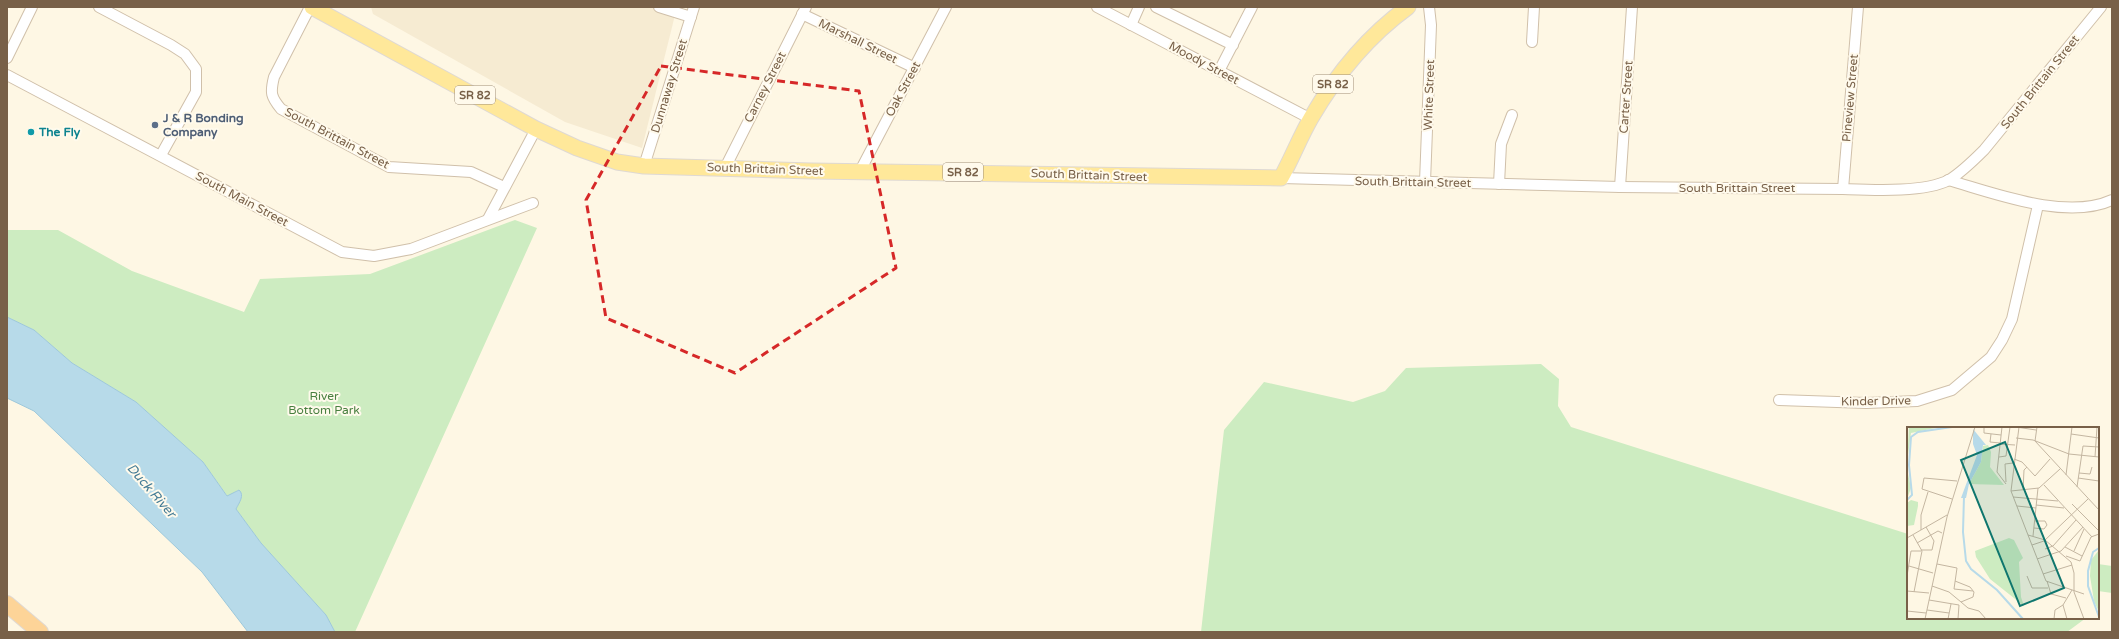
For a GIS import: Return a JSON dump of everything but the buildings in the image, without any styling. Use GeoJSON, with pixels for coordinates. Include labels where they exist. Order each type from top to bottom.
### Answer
{"type":"FeatureCollection","features":[{"type":"Feature","properties":{"kind":"highway"},"geometry":{"type":"LineString","coordinates":[[7,604],[40,632]]}},
{"type":"Feature","properties":{"kind":"main road","name":"SR 82"},"geometry":{"type":"LineString","coordinates":[[311,7],[536,128],[593,154],[617,162],[644,166]]}},
{"type":"Feature","properties":{"kind":"main road","name":"SR 82"},"geometry":{"type":"LineString","coordinates":[[1281,178],[1311,119],[1330,86],[1380,30],[1408,7]]}},
{"type":"Feature","properties":{"kind":"main road","name":"South Brittain Street"},"geometry":{"type":"LineString","coordinates":[[644,166],[1281,178]]}},
{"type":"Feature","properties":{"kind":"street"},"geometry":{"type":"LineString","coordinates":[[7,58],[32,7]]}},
{"type":"Feature","properties":{"kind":"street"},"geometry":{"type":"LineString","coordinates":[[99,7],[171,45],[185,54],[196,69],[196,92],[161,155]]}},
{"type":"Feature","properties":{"kind":"street","name":"South Brittain Street"},"geometry":{"type":"LineString","coordinates":[[311,7],[286,50],[274,77],[271,88],[272,99],[281,110],[389,167],[465,171],[504,187]]}},
{"type":"Feature","properties":{"kind":"street"},"geometry":{"type":"LineString","coordinates":[[659,7],[692,12]]}},
{"type":"Feature","properties":{"kind":"street","name":"Oak Street"},"geometry":{"type":"LineString","coordinates":[[860,171],[946,7]]}},
{"type":"Feature","properties":{"kind":"street","name":"Moody Street"},"geometry":{"type":"LineString","coordinates":[[1097,7],[1311,119]]}},
{"type":"Feature","properties":{"kind":"street"},"geometry":{"type":"LineString","coordinates":[[1131,24],[1139,7]]}},
{"type":"Feature","properties":{"kind":"street"},"geometry":{"type":"LineString","coordinates":[[1156,7],[1233,45]]}},
{"type":"Feature","properties":{"kind":"street"},"geometry":{"type":"LineString","coordinates":[[1219,71],[1252,7]]}},
{"type":"Feature","properties":{"kind":"street","name":"White Street"},"geometry":{"type":"LineString","coordinates":[[1425,182],[1432,25],[1429,7]]}},
{"type":"Feature","properties":{"kind":"street"},"geometry":{"type":"LineString","coordinates":[[1532,42],[1534,7]]}},
{"type":"Feature","properties":{"kind":"street","name":"Carter Street"},"geometry":{"type":"LineString","coordinates":[[1620,187],[1632,7]]}},
{"type":"Feature","properties":{"kind":"street","name":"Pineview Street"},"geometry":{"type":"LineString","coordinates":[[1843,189],[1858,7]]}},
{"type":"Feature","properties":{"kind":"street","name":"South Brittain Street"},"geometry":{"type":"LineString","coordinates":[[1281,178],[1620,187],[1843,189],[1879,191],[1936,185],[1948,180],[1964,170],[1984,150],[2101,7]]}},
{"type":"Feature","properties":{"kind":"street","name":"Marshall Street"},"geometry":{"type":"LineString","coordinates":[[804,11],[915,68]]}},
{"type":"Feature","properties":{"kind":"street","name":"Carney Street"},"geometry":{"type":"LineString","coordinates":[[725,168],[804,11]]}},
{"type":"Feature","properties":{"kind":"street","name":"Dunnaway Street"},"geometry":{"type":"LineString","coordinates":[[644,166],[692,12]]}},
{"type":"Feature","properties":{"kind":"street","name":"South Main Street"},"geometry":{"type":"LineString","coordinates":[[7,75],[161,155],[342,252],[374,256],[411,249],[533,203]]}},
{"type":"Feature","properties":{"kind":"street"},"geometry":{"type":"LineString","coordinates":[[1499,184],[1501,144],[1512,115]]}},
{"type":"Feature","properties":{"kind":"street"},"geometry":{"type":"LineString","coordinates":[[488,219],[536,128]]}},
{"type":"Feature","properties":{"kind":"street"},"geometry":{"type":"LineString","coordinates":[[1948,180],[2038,205],[2085,208],[2112,200]]}},
{"type":"Feature","properties":{"kind":"street","name":"Kinder Drive"},"geometry":{"type":"LineString","coordinates":[[1779,400],[1866,403],[1895,402],[1917,400],[1952,390],[1990,357],[2002,340],[2012,319],[2038,205]]}},
{"type":"Feature","properties":{"kind":"highlighted area"},"geometry":{"type":"Polygon","coordinates":[[[661,66],[859,91],[896,268],[735,373],[606,318],[586,200],[661,66]]]}},
{"type":"Feature","properties":{"kind":"shaded area"},"geometry":{"type":"Polygon","coordinates":[[[371,7],[677,7],[642,148],[565,122],[373,14],[371,7]]]}},
{"type":"Feature","properties":{"kind":"green space","name":"River Bottom Park"},"geometry":{"type":"Polygon","coordinates":[[[515,220],[537,228],[355,632],[335,632],[326,615],[261,543],[236,509],[242,495],[238,490],[228,497],[203,462],[136,402],[72,363],[34,330],[7,317],[7,230],[58,230],[132,271],[244,312],[260,279],[370,274],[515,220]]]}},
{"type":"Feature","properties":{"kind":"green space"},"geometry":{"type":"Polygon","coordinates":[[[1541,364],[1559,379],[1558,406],[1571,427],[1907,534],[1907,619],[2085,619],[2067,632],[1201,632],[1224,430],[1264,382],[1353,402],[1385,391],[1406,368],[1541,364]]]}},
{"type":"Feature","properties":{"kind":"green space"},"geometry":{"type":"Polygon","coordinates":[[[2099,564],[2112,566],[2112,593],[2099,591],[2099,564]]]}},
{"type":"Feature","properties":{"kind":"water","name":"Duck River"},"geometry":{"type":"Polygon","coordinates":[[[7,317],[34,330],[72,363],[136,402],[203,462],[227,496],[239,490],[241,492],[241,497],[236,509],[261,543],[326,615],[335,632],[248,632],[202,572],[34,411],[7,398],[7,317]]]}},
{"type":"Feature","properties":{"kind":"place","name":"J & R Bonding Company"},"geometry":{"type":"Point","coordinates":[155,125]}},
{"type":"Feature","properties":{"kind":"place","name":"The Fly"},"geometry":{"type":"Point","coordinates":[31,132]}}]}
